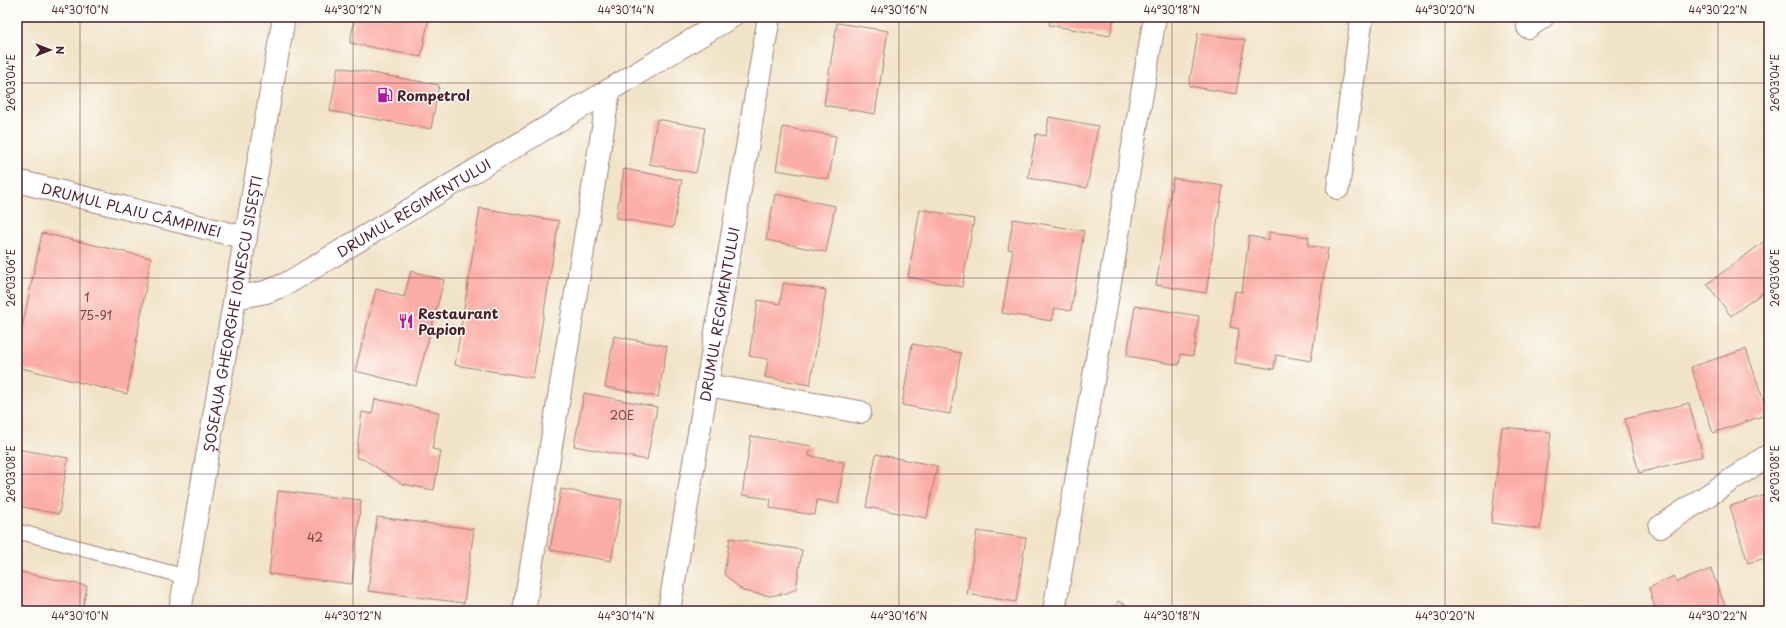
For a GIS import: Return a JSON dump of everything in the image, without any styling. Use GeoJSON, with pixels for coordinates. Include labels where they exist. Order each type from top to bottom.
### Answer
{"type":"FeatureCollection","features":[{"type":"Feature","properties":{"kind":"street","name":"ȘOSEAUA GHEORGHE IONESCU SISEȘTI"},"geometry":{"type":"LineString","coordinates":[[180,611],[284,17]]}},
{"type":"Feature","properties":{"kind":"street","name":"DRUMUL REGIMENTULUI"},"geometry":{"type":"LineString","coordinates":[[235,298],[266,292],[286,284],[731,17]]}},
{"type":"Feature","properties":{"kind":"street","name":"DRUMUL REGIMENTULUI"},"geometry":{"type":"LineString","coordinates":[[669,611],[769,17]]}},
{"type":"Feature","properties":{"kind":"street"},"geometry":{"type":"LineString","coordinates":[[1054,611],[1155,17]]}},
{"type":"Feature","properties":{"kind":"street"},"geometry":{"type":"LineString","coordinates":[[1338,188],[1362,17]]}},
{"type":"Feature","properties":{"kind":"street"},"geometry":{"type":"LineString","coordinates":[[524,611],[609,91]]}},
{"type":"Feature","properties":{"kind":"street","name":"DRUMUL PLAIU CÂMPINEI"},"geometry":{"type":"LineString","coordinates":[[17,180],[246,238]]}},
{"type":"Feature","properties":{"kind":"street"},"geometry":{"type":"LineString","coordinates":[[707,385],[860,412]]}},
{"type":"Feature","properties":{"kind":"street"},"geometry":{"type":"LineString","coordinates":[[1660,527],[1769,455]]}},
{"type":"Feature","properties":{"kind":"lane"},"geometry":{"type":"LineString","coordinates":[[17,532],[186,577]]}},
{"type":"Feature","properties":{"kind":"building"},"geometry":{"type":"Polygon","coordinates":[[[355,17],[429,17],[421,57],[350,43],[355,17]]]}},
{"type":"Feature","properties":{"kind":"building"},"geometry":{"type":"Polygon","coordinates":[[[1051,17],[1114,17],[1110,36],[1049,25],[1051,17]]]}},
{"type":"Feature","properties":{"kind":"building"},"geometry":{"type":"Polygon","coordinates":[[[837,23],[888,31],[875,114],[824,105],[837,23]]]}},
{"type":"Feature","properties":{"kind":"building"},"geometry":{"type":"Polygon","coordinates":[[[1198,33],[1245,40],[1236,94],[1189,86],[1198,33]]]}},
{"type":"Feature","properties":{"kind":"building","name":"Rompetrol"},"geometry":{"type":"Polygon","coordinates":[[[338,67],[439,85],[431,129],[330,111],[338,67]]]}},
{"type":"Feature","properties":{"kind":"building"},"geometry":{"type":"Polygon","coordinates":[[[1049,117],[1098,126],[1087,188],[1028,178],[1036,134],[1046,136],[1049,117]]]}},
{"type":"Feature","properties":{"kind":"building"},"geometry":{"type":"Polygon","coordinates":[[[657,119],[705,128],[696,173],[649,164],[657,119]]]}},
{"type":"Feature","properties":{"kind":"building"},"geometry":{"type":"Polygon","coordinates":[[[783,127],[836,136],[829,179],[776,170],[783,127]]]}},
{"type":"Feature","properties":{"kind":"building"},"geometry":{"type":"Polygon","coordinates":[[[624,169],[682,180],[673,228],[616,218],[624,169]]]}},
{"type":"Feature","properties":{"kind":"building"},"geometry":{"type":"Polygon","coordinates":[[[1173,178],[1223,186],[1206,293],[1156,285],[1173,178]]]}},
{"type":"Feature","properties":{"kind":"building"},"geometry":{"type":"Polygon","coordinates":[[[775,194],[835,206],[826,252],[766,240],[775,194]]]}},
{"type":"Feature","properties":{"kind":"building"},"geometry":{"type":"Polygon","coordinates":[[[480,208],[559,221],[533,378],[455,365],[480,208]]]}},
{"type":"Feature","properties":{"kind":"building"},"geometry":{"type":"Polygon","coordinates":[[[920,209],[974,219],[962,287],[908,277],[920,209]]]}},
{"type":"Feature","properties":{"kind":"building"},"geometry":{"type":"Polygon","coordinates":[[[1013,219],[1084,231],[1071,311],[1055,308],[1052,321],[1002,313],[1013,250],[1008,249],[1013,219]]]}},
{"type":"Feature","properties":{"kind":"building"},"geometry":{"type":"Polygon","coordinates":[[[1269,232],[1309,237],[1308,246],[1328,248],[1311,361],[1276,355],[1274,369],[1235,363],[1239,329],[1230,327],[1235,291],[1242,292],[1249,236],[1269,240],[1269,232]]]}},
{"type":"Feature","properties":{"kind":"building"},"geometry":{"type":"Polygon","coordinates":[[[42,233],[151,258],[127,394],[17,367],[17,352],[42,233]]]}},
{"type":"Feature","properties":{"kind":"building"},"geometry":{"type":"Polygon","coordinates":[[[1766,240],[1769,245],[1769,288],[1731,316],[1707,284],[1766,240]]]}},
{"type":"Feature","properties":{"kind":"building"},"geometry":{"type":"Polygon","coordinates":[[[411,271],[444,280],[416,386],[355,371],[376,289],[404,297],[411,271]]]}},
{"type":"Feature","properties":{"kind":"building"},"geometry":{"type":"Polygon","coordinates":[[[783,283],[826,290],[810,385],[765,377],[768,359],[749,356],[758,300],[780,304],[783,283]]]}},
{"type":"Feature","properties":{"kind":"building"},"geometry":{"type":"Polygon","coordinates":[[[1135,306],[1199,316],[1193,356],[1181,354],[1179,365],[1127,356],[1135,306]]]}},
{"type":"Feature","properties":{"kind":"building"},"geometry":{"type":"Polygon","coordinates":[[[614,336],[667,346],[658,397],[605,387],[614,336]]]}},
{"type":"Feature","properties":{"kind":"building"},"geometry":{"type":"Polygon","coordinates":[[[912,344],[961,353],[950,414],[902,405],[912,344]]]}},
{"type":"Feature","properties":{"kind":"building"},"geometry":{"type":"Polygon","coordinates":[[[1746,349],[1768,414],[1713,433],[1691,367],[1746,349]]]}},
{"type":"Feature","properties":{"kind":"building"},"geometry":{"type":"Polygon","coordinates":[[[584,393],[657,407],[647,460],[574,446],[584,393]]]}},
{"type":"Feature","properties":{"kind":"building"},"geometry":{"type":"Polygon","coordinates":[[[375,399],[439,412],[432,449],[441,451],[434,490],[402,484],[365,460],[356,457],[362,412],[372,414],[375,399]]]}},
{"type":"Feature","properties":{"kind":"building"},"geometry":{"type":"Polygon","coordinates":[[[1689,403],[1703,456],[1639,473],[1625,419],[1689,403]]]}},
{"type":"Feature","properties":{"kind":"building"},"geometry":{"type":"Polygon","coordinates":[[[1502,427],[1551,432],[1540,529],[1491,523],[1502,427]]]}},
{"type":"Feature","properties":{"kind":"building"},"geometry":{"type":"Polygon","coordinates":[[[751,436],[811,446],[809,456],[844,462],[838,504],[817,500],[815,515],[770,508],[771,499],[742,495],[751,436]]]}},
{"type":"Feature","properties":{"kind":"building"},"geometry":{"type":"Polygon","coordinates":[[[17,449],[68,458],[59,514],[17,506],[17,449]]]}},
{"type":"Feature","properties":{"kind":"building"},"geometry":{"type":"Polygon","coordinates":[[[876,454],[937,466],[927,518],[866,507],[876,454]]]}},
{"type":"Feature","properties":{"kind":"building"},"geometry":{"type":"Polygon","coordinates":[[[561,489],[622,500],[611,561],[550,550],[561,489]]]}},
{"type":"Feature","properties":{"kind":"building"},"geometry":{"type":"Polygon","coordinates":[[[278,491],[361,500],[352,584],[269,574],[278,491]]]}},
{"type":"Feature","properties":{"kind":"building"},"geometry":{"type":"Polygon","coordinates":[[[1767,495],[1769,502],[1769,557],[1748,563],[1730,506],[1767,495]]]}},
{"type":"Feature","properties":{"kind":"building"},"geometry":{"type":"Polygon","coordinates":[[[377,517],[474,529],[464,603],[368,591],[377,517]]]}},
{"type":"Feature","properties":{"kind":"building"},"geometry":{"type":"Polygon","coordinates":[[[977,531],[1026,538],[1016,602],[967,594],[977,531]]]}},
{"type":"Feature","properties":{"kind":"building"},"geometry":{"type":"Polygon","coordinates":[[[730,538],[802,550],[796,589],[787,593],[770,596],[743,591],[724,574],[730,538]]]}},
{"type":"Feature","properties":{"kind":"building"},"geometry":{"type":"Polygon","coordinates":[[[1711,569],[1727,611],[1656,611],[1649,588],[1674,576],[1677,582],[1711,569]]]}},
{"type":"Feature","properties":{"kind":"building"},"geometry":{"type":"Polygon","coordinates":[[[20,572],[87,586],[82,611],[17,611],[17,588],[20,572]]]}},
{"type":"Feature","properties":{"kind":"building"},"geometry":{"type":"Polygon","coordinates":[[[1118,601],[1138,611],[1113,611],[1118,601]]]}},
{"type":"Feature","properties":{"kind":"place","name":"Rompetrol"},"geometry":{"type":"Point","coordinates":[385,95]}},
{"type":"Feature","properties":{"kind":"place","name":"Restaurant Papion"},"geometry":{"type":"Point","coordinates":[406,321]}}]}
